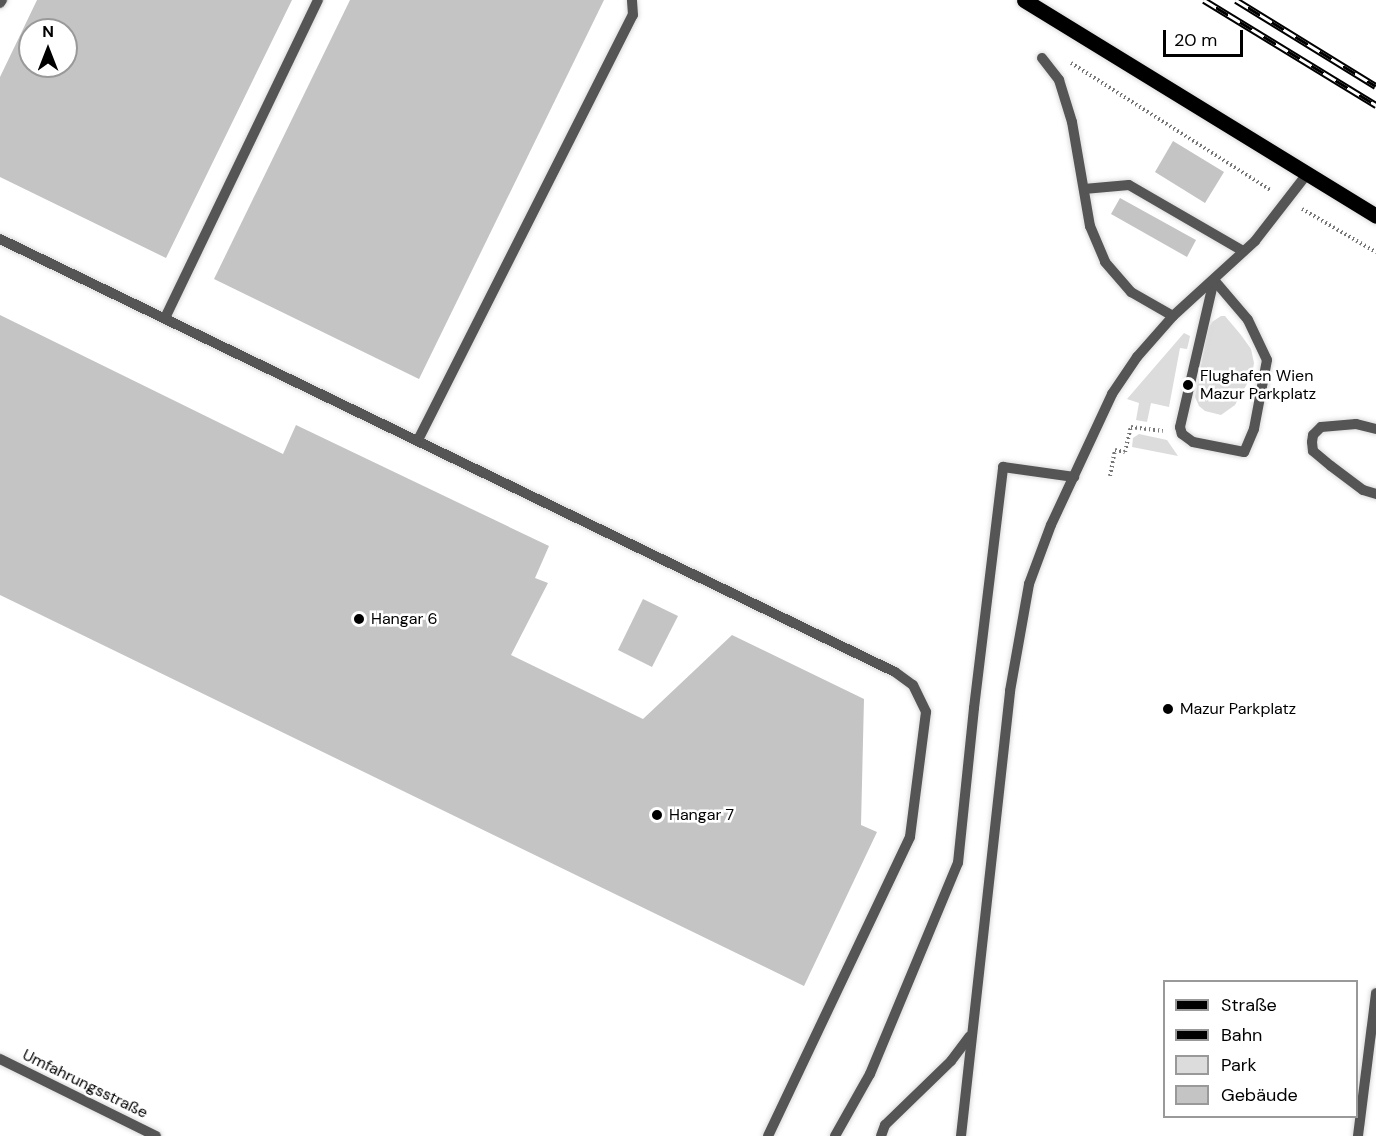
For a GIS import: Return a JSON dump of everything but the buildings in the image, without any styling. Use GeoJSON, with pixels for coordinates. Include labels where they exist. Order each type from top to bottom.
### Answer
{"type":"FeatureCollection","features":[{"type":"Feature","properties":{"kind":"main road"},"geometry":{"type":"LineString","coordinates":[[1024,0],[1376,216]]}},
{"type":"Feature","properties":{"kind":"lane"},"geometry":{"type":"LineString","coordinates":[[165,318],[318,0]]}},
{"type":"Feature","properties":{"kind":"lane"},"geometry":{"type":"LineString","coordinates":[[418,440],[633,15],[632,0]]}},
{"type":"Feature","properties":{"kind":"lane"},"geometry":{"type":"LineString","coordinates":[[1042,58],[1059,80],[1072,122],[1090,226],[1104,262],[1131,292],[1173,316]]}},
{"type":"Feature","properties":{"kind":"lane"},"geometry":{"type":"LineString","coordinates":[[961,1136],[970,1036],[1018,642],[1029,584],[1051,525],[1112,394],[1137,357],[1173,316],[1243,251],[1307,174]]}},
{"type":"Feature","properties":{"kind":"lane"},"geometry":{"type":"LineString","coordinates":[[1084,189],[1129,184],[1243,251]]}},
{"type":"Feature","properties":{"kind":"lane"},"geometry":{"type":"LineString","coordinates":[[0,238],[895,672],[913,685],[926,712],[910,837],[768,1136]]}},
{"type":"Feature","properties":{"kind":"lane"},"geometry":{"type":"LineString","coordinates":[[1214,280],[1248,320],[1267,360],[1254,429],[1244,452],[1192,442],[1182,434],[1180,428],[1188,385],[1214,280]]}},
{"type":"Feature","properties":{"kind":"lane"},"geometry":{"type":"LineString","coordinates":[[1376,429],[1356,424],[1321,428],[1313,435],[1312,442],[1313,451],[1331,466],[1363,490],[1376,494]]}},
{"type":"Feature","properties":{"kind":"lane"},"geometry":{"type":"LineString","coordinates":[[835,1136],[870,1074],[958,863],[1003,467],[1074,477]]}},
{"type":"Feature","properties":{"kind":"lane"},"geometry":{"type":"LineString","coordinates":[[1358,1136],[1376,993]]}},
{"type":"Feature","properties":{"kind":"lane"},"geometry":{"type":"LineString","coordinates":[[881,1136],[885,1125],[951,1061],[970,1036]]}},
{"type":"Feature","properties":{"kind":"lane","name":"Umfahrungsstraße"},"geometry":{"type":"LineString","coordinates":[[0,1059],[156,1136]]}},
{"type":"Feature","properties":{"kind":"path"},"geometry":{"type":"LineString","coordinates":[[1062,57],[1287,200],[1376,252]]}},
{"type":"Feature","properties":{"kind":"path"},"geometry":{"type":"LineString","coordinates":[[1110,476],[1115,450],[1125,452],[1131,427],[1164,432]]}},
{"type":"Feature","properties":{"kind":"green space"},"geometry":{"type":"Polygon","coordinates":[[[1225,316],[1251,349],[1254,363],[1252,375],[1235,405],[1221,415],[1205,411],[1199,406],[1195,397],[1208,329],[1212,322],[1225,316]]]}},
{"type":"Feature","properties":{"kind":"green space"},"geometry":{"type":"Polygon","coordinates":[[[1184,333],[1190,336],[1189,341],[1187,349],[1180,348],[1169,407],[1151,403],[1147,422],[1136,420],[1139,403],[1127,399],[1184,333]]]}},
{"type":"Feature","properties":{"kind":"green space"},"geometry":{"type":"Polygon","coordinates":[[[1139,434],[1167,440],[1178,456],[1132,447],[1133,438],[1139,434]]]}},
{"type":"Feature","properties":{"kind":"railway"},"geometry":{"type":"LineString","coordinates":[[1204,0],[1376,105]]}},
{"type":"Feature","properties":{"kind":"railway"},"geometry":{"type":"LineString","coordinates":[[1236,0],[1376,86]]}},
{"type":"Feature","properties":{"kind":"place","name":"Flughafen Wien Mazur Parkplatz"},"geometry":{"type":"Point","coordinates":[1188,385]}},
{"type":"Feature","properties":{"kind":"place","name":"Hangar 6"},"geometry":{"type":"Point","coordinates":[359,619]}},
{"type":"Feature","properties":{"kind":"place","name":"Mazur Parkplatz"},"geometry":{"type":"Point","coordinates":[1168,709]}},
{"type":"Feature","properties":{"kind":"place","name":"Hangar 7"},"geometry":{"type":"Point","coordinates":[657,815]}}]}
